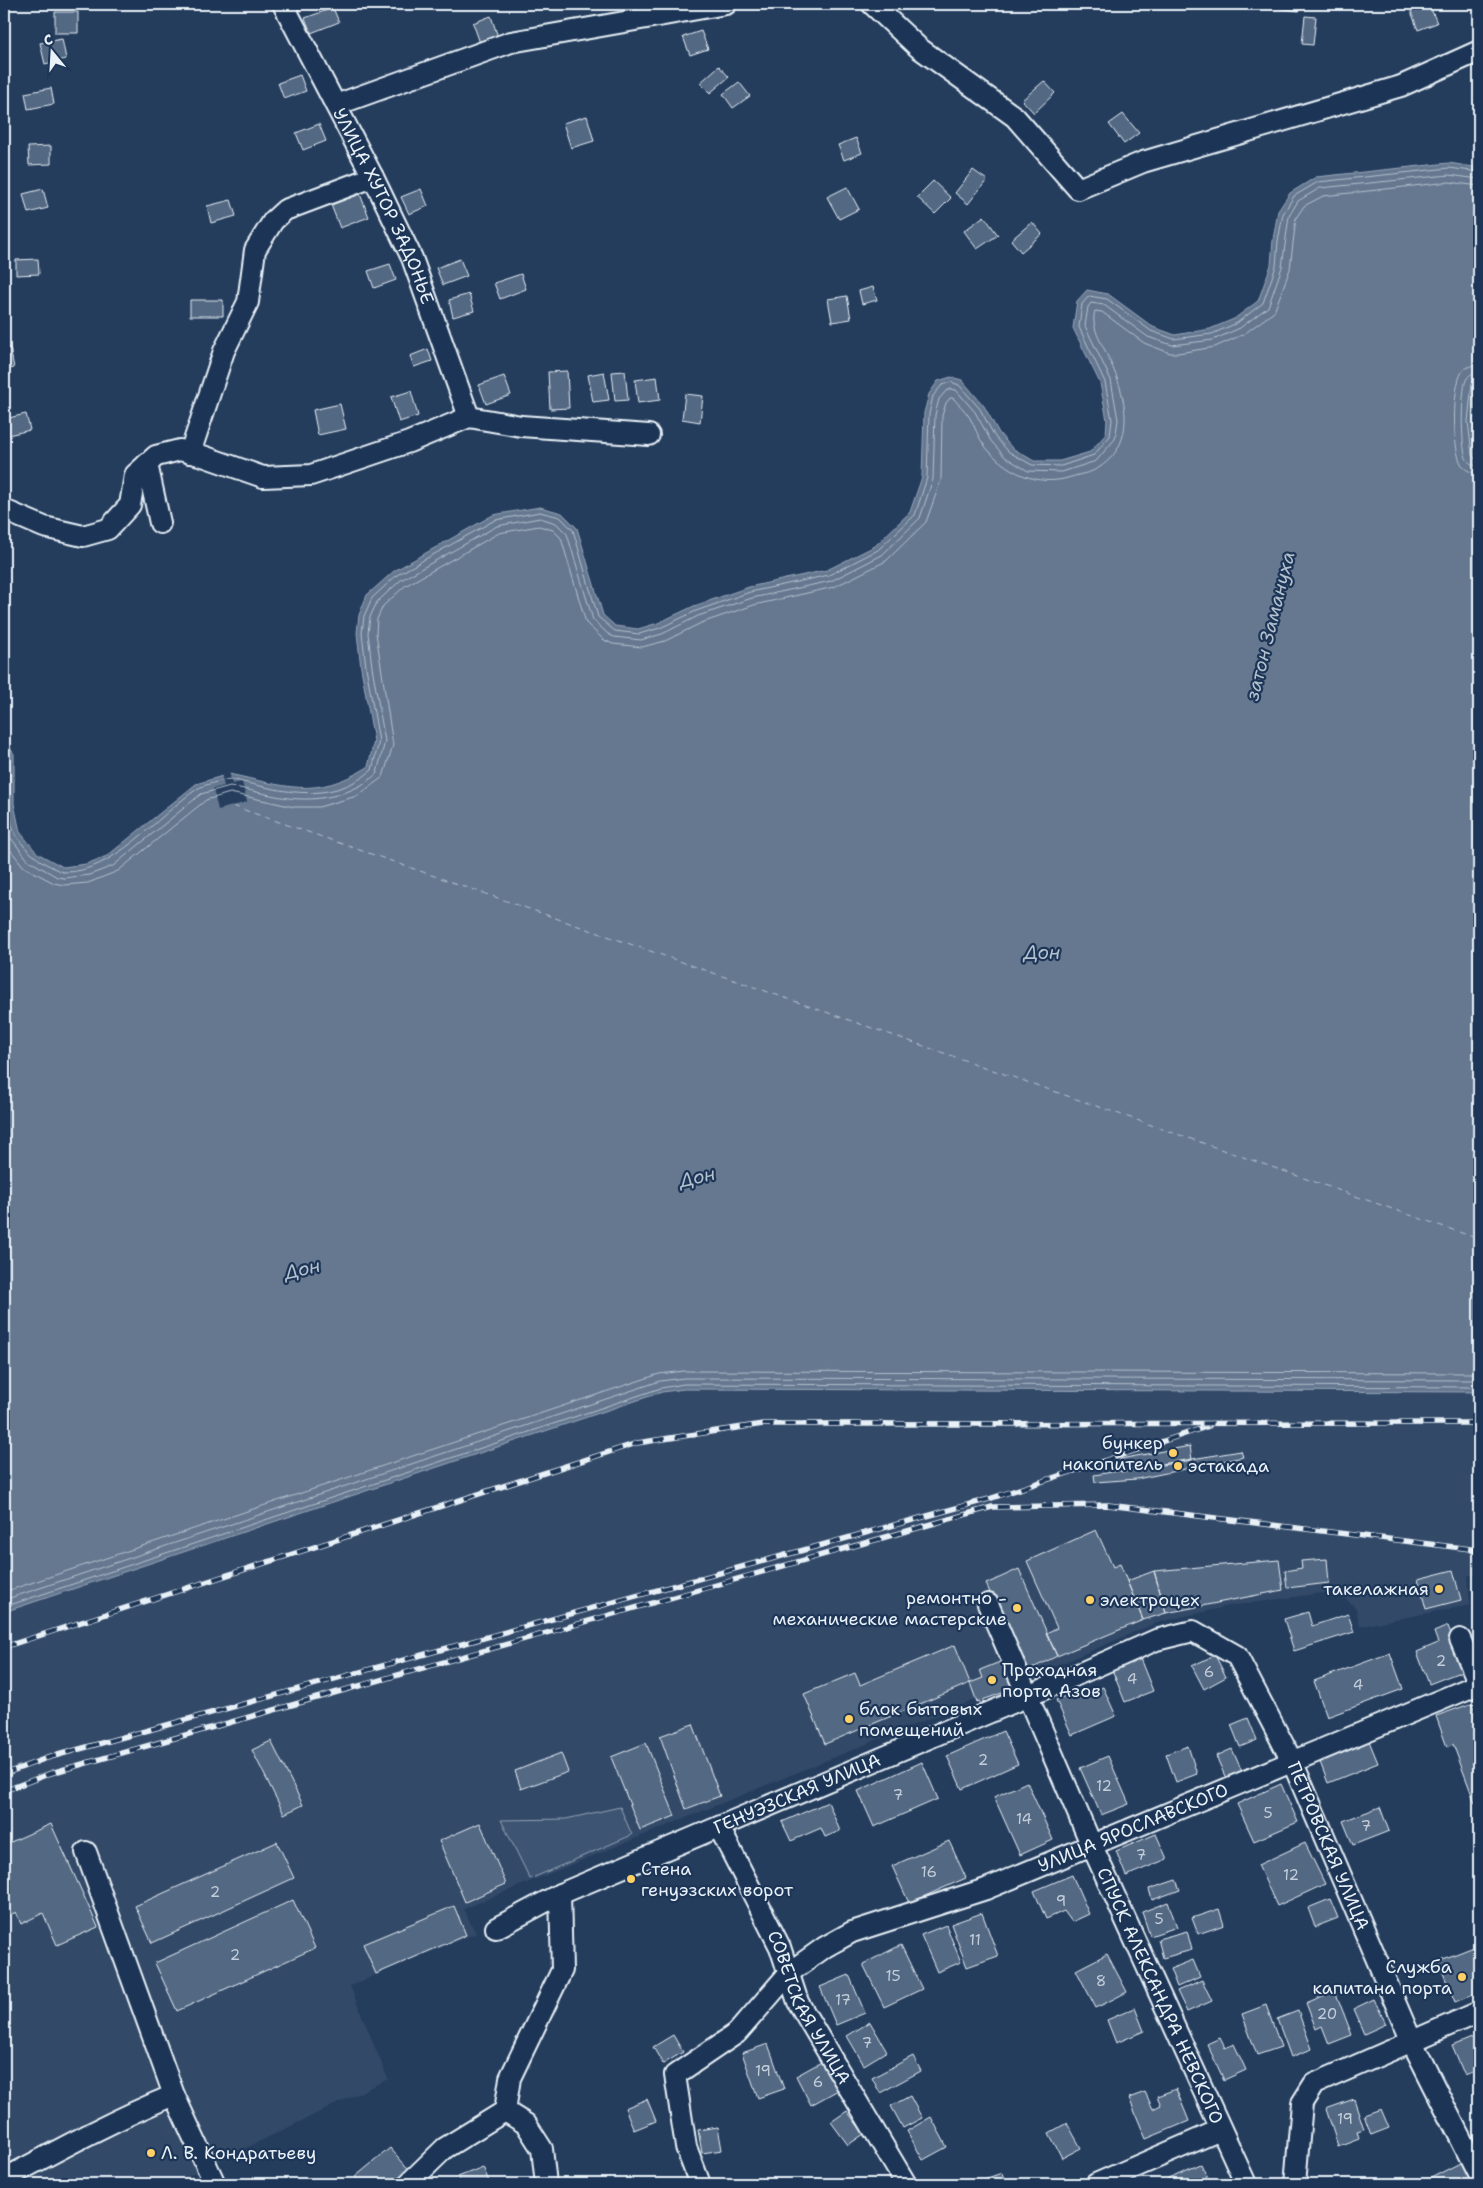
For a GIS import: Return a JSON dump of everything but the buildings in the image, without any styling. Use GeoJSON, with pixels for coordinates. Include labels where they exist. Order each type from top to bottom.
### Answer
{"type":"FeatureCollection","features":[{"type":"Feature","properties":{"kind":"street","name":"УЛИЦА ХУТОР ЗАДОНЬЕ"},"geometry":{"type":"LineString","coordinates":[[283,4],[373,177],[412,258],[469,417]]}},
{"type":"Feature","properties":{"kind":"street"},"geometry":{"type":"LineString","coordinates":[[336,105],[511,42],[726,4]]}},
{"type":"Feature","properties":{"kind":"street"},"geometry":{"type":"LineString","coordinates":[[872,4],[919,48],[1015,117],[1078,189],[1143,162],[1401,86],[1479,51]]}},
{"type":"Feature","properties":{"kind":"street"},"geometry":{"type":"LineString","coordinates":[[190,452],[224,351],[248,302],[255,250],[273,221],[285,210],[373,177]]}},
{"type":"Feature","properties":{"kind":"street"},"geometry":{"type":"LineString","coordinates":[[4,510],[44,528],[83,536],[108,529],[130,505],[136,475],[156,456],[180,450],[263,477],[311,475],[410,442],[469,417],[522,426],[649,435]]}},
{"type":"Feature","properties":{"kind":"street"},"geometry":{"type":"LineString","coordinates":[[147,464],[160,523]]}},
{"type":"Feature","properties":{"kind":"street","name":"СПУСК АЛЕКСАНДРА НЕВСКОГО"},"geometry":{"type":"LineString","coordinates":[[988,1604],[1026,1697],[1092,1846],[1246,2184]]}},
{"type":"Feature","properties":{"kind":"street","name":"ГЕНУЭЗСКАЯ УЛИЦА"},"geometry":{"type":"LineString","coordinates":[[496,1928],[560,1894],[1156,1640],[1192,1631],[1237,1656]]}},
{"type":"Feature","properties":{"kind":"street"},"geometry":{"type":"LineString","coordinates":[[1460,1639],[1479,1684]]}},
{"type":"Feature","properties":{"kind":"street","name":"ПЕТРОВСКАЯ УЛИЦА"},"geometry":{"type":"LineString","coordinates":[[1237,1656],[1292,1761],[1412,2042],[1479,2174]]}},
{"type":"Feature","properties":{"kind":"street","name":"УЛИЦА ЯРОСЛАВСКОГО"},"geometry":{"type":"LineString","coordinates":[[700,2184],[686,2147],[675,2075],[737,2032],[790,1972],[824,1947],[852,1932],[986,1889],[1479,1684]]}},
{"type":"Feature","properties":{"kind":"street","name":"СОВЕТСКАЯ УЛИЦА"},"geometry":{"type":"LineString","coordinates":[[718,1827],[780,1947],[790,1972],[798,2002],[906,2184]]}},
{"type":"Feature","properties":{"kind":"street"},"geometry":{"type":"LineString","coordinates":[[86,1852],[174,2095],[215,2184]]}},
{"type":"Feature","properties":{"kind":"street"},"geometry":{"type":"LineString","coordinates":[[505,2112],[510,2078],[562,1970],[560,1894]]}},
{"type":"Feature","properties":{"kind":"street"},"geometry":{"type":"LineString","coordinates":[[1295,2184],[1302,2103],[1314,2084],[1479,2012]]}},
{"type":"Feature","properties":{"kind":"street"},"geometry":{"type":"LineString","coordinates":[[4,2179],[87,2134],[141,2108],[174,2095]]}},
{"type":"Feature","properties":{"kind":"street"},"geometry":{"type":"LineString","coordinates":[[408,2184],[445,2148],[505,2112]]}},
{"type":"Feature","properties":{"kind":"street"},"geometry":{"type":"LineString","coordinates":[[505,2112],[526,2124],[542,2150],[546,2184]]}},
{"type":"Feature","properties":{"kind":"street"},"geometry":{"type":"LineString","coordinates":[[1096,2184],[1220,2130]]}},
{"type":"Feature","properties":{"kind":"shaded area"},"geometry":{"type":"Polygon","coordinates":[[[684,1389],[1479,1392],[1479,1576],[1468,1575],[1470,1605],[1360,1626],[1356,1608],[1337,1591],[1229,1606],[1156,1623],[1011,1685],[463,1909],[476,1933],[350,1986],[388,2079],[188,2176],[180,2184],[4,2184],[4,1612],[662,1392],[684,1389]]]}},
{"type":"Feature","properties":{"kind":"shaded area"},"geometry":{"type":"Polygon","coordinates":[[[620,1807],[632,1835],[530,1879],[501,1820],[566,1819],[620,1807]]]}},
{"type":"Feature","properties":{"kind":"water","name":"Дон"},"geometry":{"type":"Polygon","coordinates":[[[1449,163],[1479,168],[1479,374],[1473,421],[1479,474],[1479,1392],[684,1389],[662,1392],[4,1612],[4,739],[14,754],[14,804],[20,832],[37,853],[63,867],[86,864],[107,856],[196,784],[229,774],[284,786],[315,787],[332,784],[368,767],[374,741],[357,633],[359,615],[367,595],[394,571],[493,515],[540,507],[562,513],[577,528],[603,615],[615,626],[638,629],[658,623],[694,606],[749,587],[827,570],[875,546],[910,512],[922,477],[924,413],[929,394],[938,381],[951,377],[962,380],[984,406],[999,433],[1012,448],[1034,461],[1060,461],[1090,452],[1106,434],[1107,420],[1100,383],[1073,328],[1077,301],[1087,290],[1108,294],[1153,327],[1175,335],[1210,329],[1234,319],[1258,301],[1271,265],[1278,211],[1290,193],[1316,177],[1449,163]]]}},
{"type":"Feature","properties":{"kind":"pier"},"geometry":{"type":"Polygon","coordinates":[[[229,771],[232,784],[242,782],[247,802],[218,810],[213,789],[224,786],[221,773],[229,771]]]}},
{"type":"Feature","properties":{"kind":"ferry route"},"geometry":{"type":"LineString","coordinates":[[233,806],[1479,1239]]}},
{"type":"Feature","properties":{"kind":"railway"},"geometry":{"type":"LineString","coordinates":[[4,1647],[637,1443],[763,1424],[1479,1423]]}},
{"type":"Feature","properties":{"kind":"railway"},"geometry":{"type":"LineString","coordinates":[[4,1774],[47,1758],[989,1499],[1209,1426]]}},
{"type":"Feature","properties":{"kind":"railway"},"geometry":{"type":"LineString","coordinates":[[4,1791],[51,1773],[992,1507],[1108,1505],[1479,1550]]}},
{"type":"Feature","properties":{"kind":"place","name":"бункер накопитель"},"geometry":{"type":"Point","coordinates":[1173,1453]}},
{"type":"Feature","properties":{"kind":"place","name":"эстакада"},"geometry":{"type":"Point","coordinates":[1178,1466]}},
{"type":"Feature","properties":{"kind":"place","name":"такелажная"},"geometry":{"type":"Point","coordinates":[1439,1589]}},
{"type":"Feature","properties":{"kind":"place","name":"электроцех"},"geometry":{"type":"Point","coordinates":[1090,1600]}},
{"type":"Feature","properties":{"kind":"place","name":"ремонтно - механические мастерские"},"geometry":{"type":"Point","coordinates":[1017,1608]}},
{"type":"Feature","properties":{"kind":"place","name":"Проходная порта Азов"},"geometry":{"type":"Point","coordinates":[992,1680]}},
{"type":"Feature","properties":{"kind":"place","name":"блок бытовых помещений"},"geometry":{"type":"Point","coordinates":[849,1719]}},
{"type":"Feature","properties":{"kind":"place","name":"Стена генуэзских ворот"},"geometry":{"type":"Point","coordinates":[631,1879]}},
{"type":"Feature","properties":{"kind":"place","name":"Служба капитана порта"},"geometry":{"type":"Point","coordinates":[1462,1977]}},
{"type":"Feature","properties":{"kind":"place","name":"Л. В. Кондратьеву"},"geometry":{"type":"Point","coordinates":[151,2153]}},
{"type":"Feature","properties":{"kind":"water label","name":"затон Замануха"},"geometry":{"type":"Point","coordinates":[1270,626]}}]}
